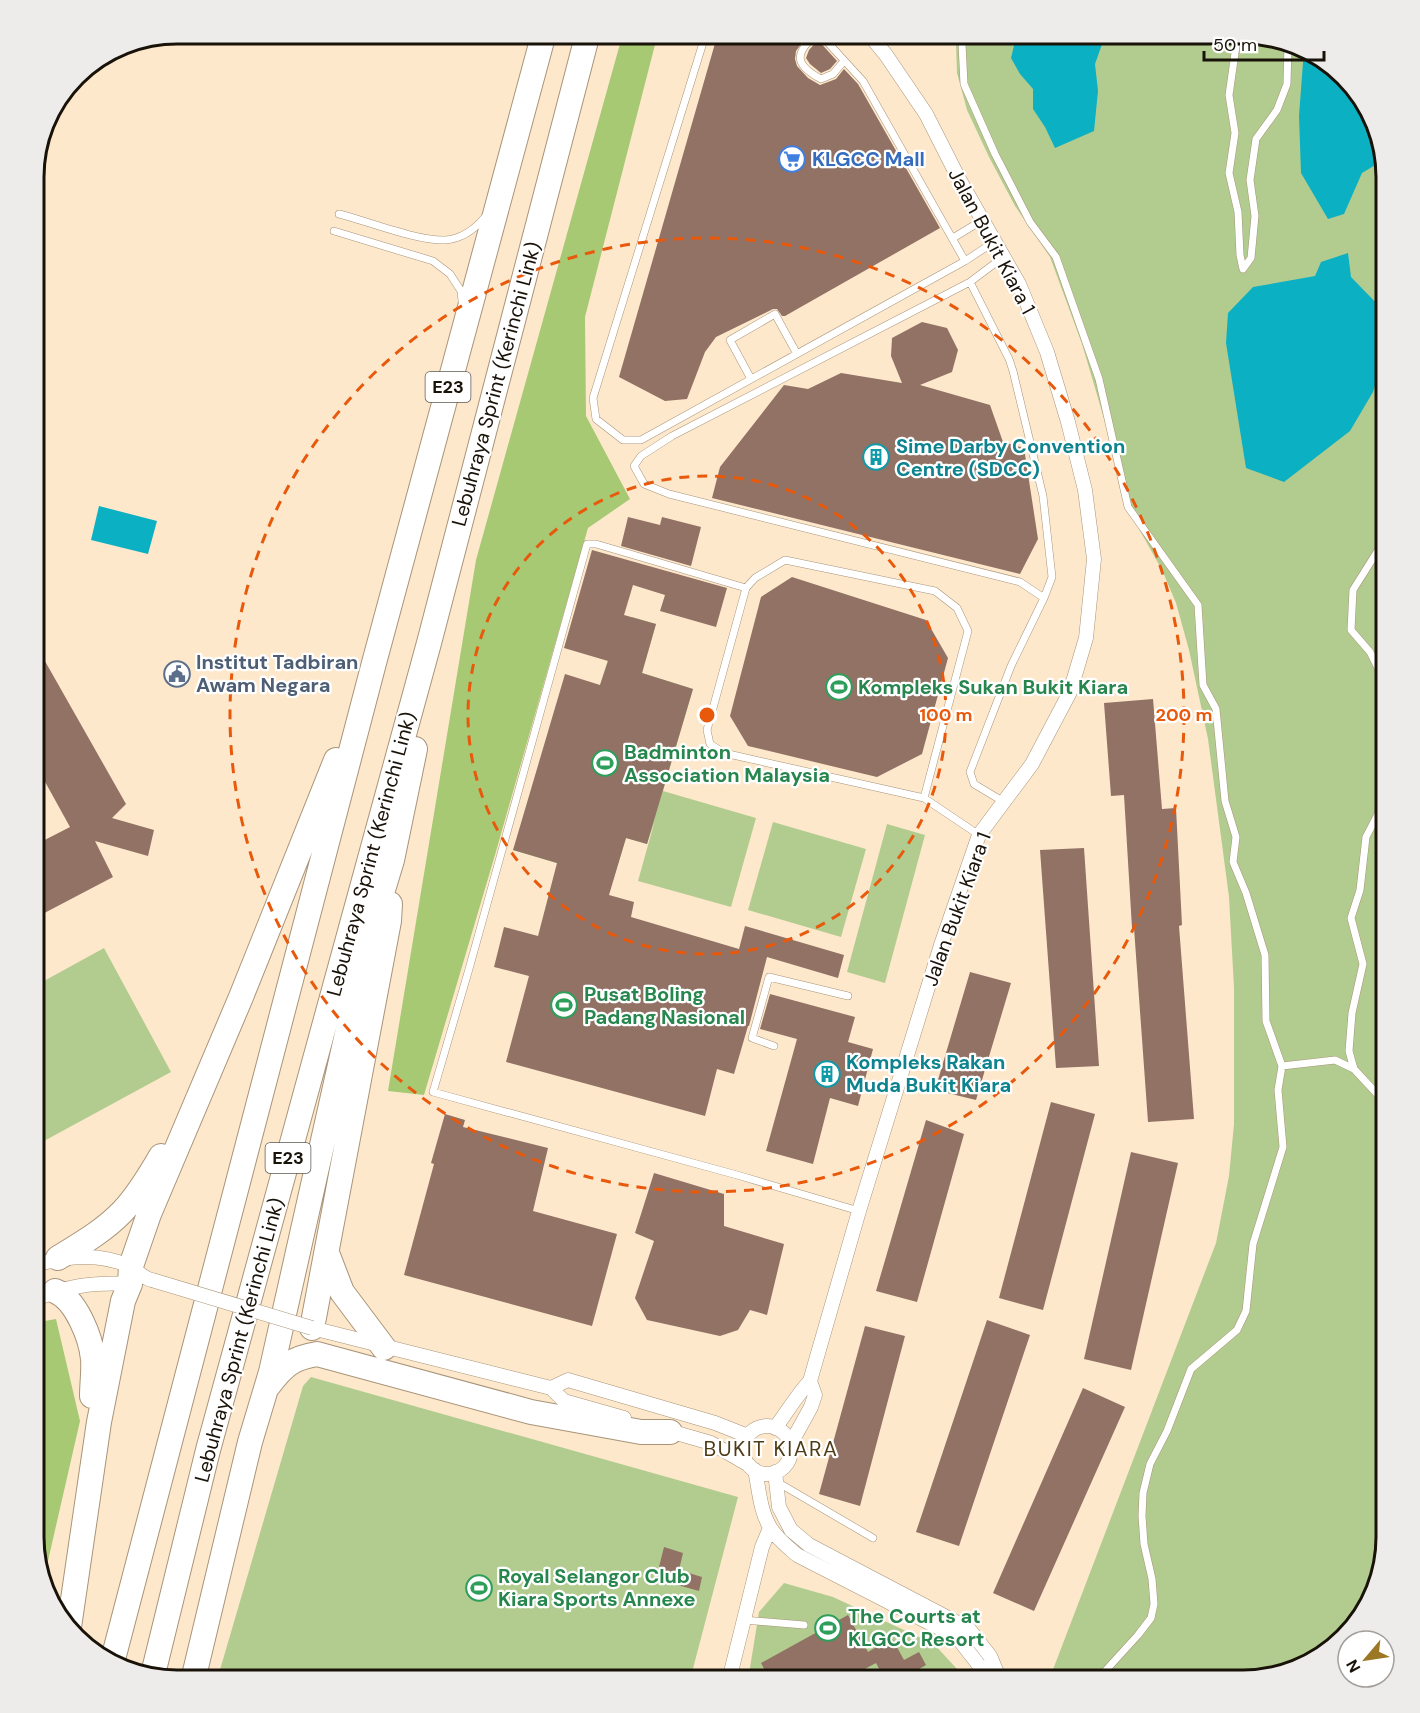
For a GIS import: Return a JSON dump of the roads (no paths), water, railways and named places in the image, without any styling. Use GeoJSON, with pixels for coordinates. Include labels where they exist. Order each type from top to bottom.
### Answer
{"type":"FeatureCollection","features":[{"type":"Feature","properties":{"kind":"highway","name":"Lebuhraya Sprint (Kerinchi Link)"},"geometry":{"type":"LineString","coordinates":[[114,1654],[374,663],[541,44]]}},
{"type":"Feature","properties":{"kind":"highway","name":"Lebuhraya Sprint (Kerinchi Link)"},"geometry":{"type":"LineString","coordinates":[[155,1667],[211,1440],[429,643],[585,44]]}},
{"type":"Feature","properties":{"kind":"highway"},"geometry":{"type":"LineString","coordinates":[[195,1670],[250,1442],[266,1389],[369,936],[392,860],[426,694],[429,643]]}},
{"type":"Feature","properties":{"kind":"highway"},"geometry":{"type":"LineString","coordinates":[[71,1616],[99,1422],[123,1301],[139,1277],[149,1214],[241,997],[374,663]]}},
{"type":"Feature","properties":{"kind":"highway"},"geometry":{"type":"LineString","coordinates":[[312,1328],[389,921],[392,860]]}},
{"type":"Feature","properties":{"kind":"highway"},"geometry":{"type":"LineString","coordinates":[[58,1258],[94,1235],[123,1212],[163,1153],[183,1133]]}},
{"type":"Feature","properties":{"kind":"highway"},"geometry":{"type":"LineString","coordinates":[[327,1253],[342,1292],[384,1348]]}},
{"type":"Feature","properties":{"kind":"highway"},"geometry":{"type":"LineString","coordinates":[[44,1296],[62,1294],[85,1328],[93,1360],[92,1406],[99,1422]]}},
{"type":"Feature","properties":{"kind":"highway"},"geometry":{"type":"LineString","coordinates":[[266,1389],[281,1369],[299,1357],[317,1354],[531,1412],[641,1432],[670,1432]]}},
{"type":"Feature","properties":{"kind":"street","name":"Jalan Bukit Kiara 1"},"geometry":{"type":"LineString","coordinates":[[776,1428],[794,1404],[798,1393],[810,1381],[859,1211],[941,945],[979,835],[1032,764],[1070,692],[1086,638],[1094,559],[1086,490],[1047,352],[1019,284],[981,220],[926,114],[877,44]]}},
{"type":"Feature","properties":{"kind":"street"},"geometry":{"type":"LineString","coordinates":[[44,1262],[58,1258],[89,1257],[139,1277],[312,1328],[384,1348],[551,1388],[564,1401],[711,1443],[752,1468],[776,1477]]}},
{"type":"Feature","properties":{"kind":"street"},"geometry":{"type":"LineString","coordinates":[[44,1296],[86,1284],[139,1277]]}},
{"type":"Feature","properties":{"kind":"street"},"geometry":{"type":"LineString","coordinates":[[551,1388],[568,1380],[715,1423],[748,1436]]}},
{"type":"Feature","properties":{"kind":"street","name":"Jalan Bukit Kiara 1"},"geometry":{"type":"LineString","coordinates":[[790,1445],[815,1395],[810,1381]]}},
{"type":"Feature","properties":{"kind":"street"},"geometry":{"type":"LineString","coordinates":[[983,1670],[957,1637],[797,1555],[770,1528],[752,1468],[743,1451],[748,1436],[760,1427],[776,1428],[782,1431],[790,1445],[791,1452],[786,1464],[776,1477],[779,1507],[791,1530],[809,1545],[969,1629],[990,1656],[996,1670]]}},
{"type":"Feature","properties":{"kind":"street"},"geometry":{"type":"LineString","coordinates":[[732,1670],[762,1547],[770,1528]]}},
{"type":"Feature","properties":{"kind":"lane"},"geometry":{"type":"LineString","coordinates":[[703,44],[593,398],[596,419],[623,440],[641,440],[965,261],[994,242]]}},
{"type":"Feature","properties":{"kind":"lane"},"geometry":{"type":"LineString","coordinates":[[806,44],[801,49],[800,58],[808,72],[822,79],[832,74],[844,61]]}},
{"type":"Feature","properties":{"kind":"lane"},"geometry":{"type":"LineString","coordinates":[[828,44],[863,81],[965,261]]}},
{"type":"Feature","properties":{"kind":"lane"},"geometry":{"type":"LineString","coordinates":[[962,44],[964,84],[995,154],[1030,222],[1056,257],[1099,379],[1128,507],[1198,605],[1203,685],[1216,709],[1225,801],[1236,837],[1233,862],[1246,893],[1265,955],[1266,1022],[1282,1066],[1278,1090],[1283,1147],[1253,1244],[1246,1311],[1237,1330],[1191,1369],[1167,1431],[1150,1464],[1143,1492],[1142,1516],[1144,1544],[1152,1580],[1154,1604],[1151,1618],[1106,1670]]}},
{"type":"Feature","properties":{"kind":"lane"},"geometry":{"type":"LineString","coordinates":[[1236,44],[1229,95],[1235,133],[1229,173],[1238,212],[1240,255],[1243,268],[1251,258],[1255,216],[1250,180],[1256,140],[1277,110],[1287,84],[1288,52]]}},
{"type":"Feature","properties":{"kind":"lane"},"geometry":{"type":"LineString","coordinates":[[339,214],[420,237],[445,240],[463,236],[480,223],[498,200]]}},
{"type":"Feature","properties":{"kind":"lane"},"geometry":{"type":"LineString","coordinates":[[953,238],[981,220]]}},
{"type":"Feature","properties":{"kind":"lane"},"geometry":{"type":"LineString","coordinates":[[334,231],[433,261],[450,274],[461,291],[465,324]]}},
{"type":"Feature","properties":{"kind":"lane"},"geometry":{"type":"LineString","coordinates":[[1002,258],[970,282],[672,436],[641,456],[634,466],[644,484],[669,494],[1020,582],[1044,598]]}},
{"type":"Feature","properties":{"kind":"lane"},"geometry":{"type":"LineString","coordinates":[[970,282],[1010,359],[1043,496],[1052,577],[1011,666],[970,772],[974,784],[1004,802]]}},
{"type":"Feature","properties":{"kind":"lane"},"geometry":{"type":"LineString","coordinates":[[751,379],[730,340],[775,314],[796,354]]}},
{"type":"Feature","properties":{"kind":"lane"},"geometry":{"type":"LineString","coordinates":[[746,588],[596,544],[587,544],[470,969],[433,1092],[737,1175],[859,1211]]}},
{"type":"Feature","properties":{"kind":"lane"},"geometry":{"type":"LineString","coordinates":[[1376,553],[1353,590],[1351,630],[1370,652],[1376,664]]}},
{"type":"Feature","properties":{"kind":"lane"},"geometry":{"type":"LineString","coordinates":[[924,798],[968,630],[957,608],[935,591],[785,561],[755,578],[746,588],[707,730],[710,744],[724,753],[924,798],[979,835]]}},
{"type":"Feature","properties":{"kind":"lane"},"geometry":{"type":"LineString","coordinates":[[1354,1069],[1349,1051],[1352,1012],[1363,963],[1351,918],[1360,890],[1366,837],[1376,818]]}},
{"type":"Feature","properties":{"kind":"lane"},"geometry":{"type":"LineString","coordinates":[[774,1046],[752,1038],[769,977],[848,996]]}},
{"type":"Feature","properties":{"kind":"lane"},"geometry":{"type":"LineString","coordinates":[[1282,1066],[1335,1060],[1354,1069],[1376,1093]]}},
{"type":"Feature","properties":{"kind":"lane"},"geometry":{"type":"LineString","coordinates":[[776,1477],[873,1538]]}},
{"type":"Feature","properties":{"kind":"lane"},"geometry":{"type":"LineString","coordinates":[[744,1620],[804,1625]]}},
{"type":"Feature","properties":{"kind":"water"},"geometry":{"type":"Polygon","coordinates":[[[1014,44],[1102,44],[1095,64],[1098,91],[1094,131],[1055,148],[1033,109],[1033,89],[1020,74],[1011,58],[1014,44]]]}},
{"type":"Feature","properties":{"kind":"water"},"geometry":{"type":"Polygon","coordinates":[[[1303,58],[1331,77],[1354,103],[1363,118],[1374,151],[1376,165],[1362,173],[1344,214],[1328,219],[1301,173],[1299,116],[1303,58]]]}},
{"type":"Feature","properties":{"kind":"water"},"geometry":{"type":"Polygon","coordinates":[[[1348,253],[1351,277],[1376,303],[1376,382],[1373,392],[1350,431],[1284,482],[1246,468],[1226,343],[1228,313],[1253,287],[1315,276],[1321,262],[1348,253]]]}},
{"type":"Feature","properties":{"kind":"water"},"geometry":{"type":"Polygon","coordinates":[[[99,506],[157,521],[148,554],[91,540],[99,506]]]}},
{"type":"Feature","properties":{"kind":"place","name":"KLGCC Mall"},"geometry":{"type":"Point","coordinates":[792,159]}},
{"type":"Feature","properties":{"kind":"place","name":"Sime Darby Convention Centre (SDCC)"},"geometry":{"type":"Point","coordinates":[876,457]}},
{"type":"Feature","properties":{"kind":"place","name":"Institut Tadbiran Awam Negara"},"geometry":{"type":"Point","coordinates":[177,674]}},
{"type":"Feature","properties":{"kind":"place","name":"Kompleks Sukan Bukit Kiara"},"geometry":{"type":"Point","coordinates":[839,687]}},
{"type":"Feature","properties":{"kind":"place","name":"Badminton Association Malaysia"},"geometry":{"type":"Point","coordinates":[605,763]}},
{"type":"Feature","properties":{"kind":"place","name":"Pusat Boling Padang Nasional"},"geometry":{"type":"Point","coordinates":[564,1005]}},
{"type":"Feature","properties":{"kind":"place","name":"Kompleks Rakan Muda Bukit Kiara"},"geometry":{"type":"Point","coordinates":[827,1074]}},
{"type":"Feature","properties":{"kind":"place","name":"Royal Selangor Club Kiara Sports Annexe"},"geometry":{"type":"Point","coordinates":[479,1588]}},
{"type":"Feature","properties":{"kind":"place","name":"The Courts at KLGCC Resort"},"geometry":{"type":"Point","coordinates":[828,1628]}},
{"type":"Feature","properties":{"kind":"district","name":"BUKIT KIARA"},"geometry":{"type":"Point","coordinates":[771,1449]}}]}
